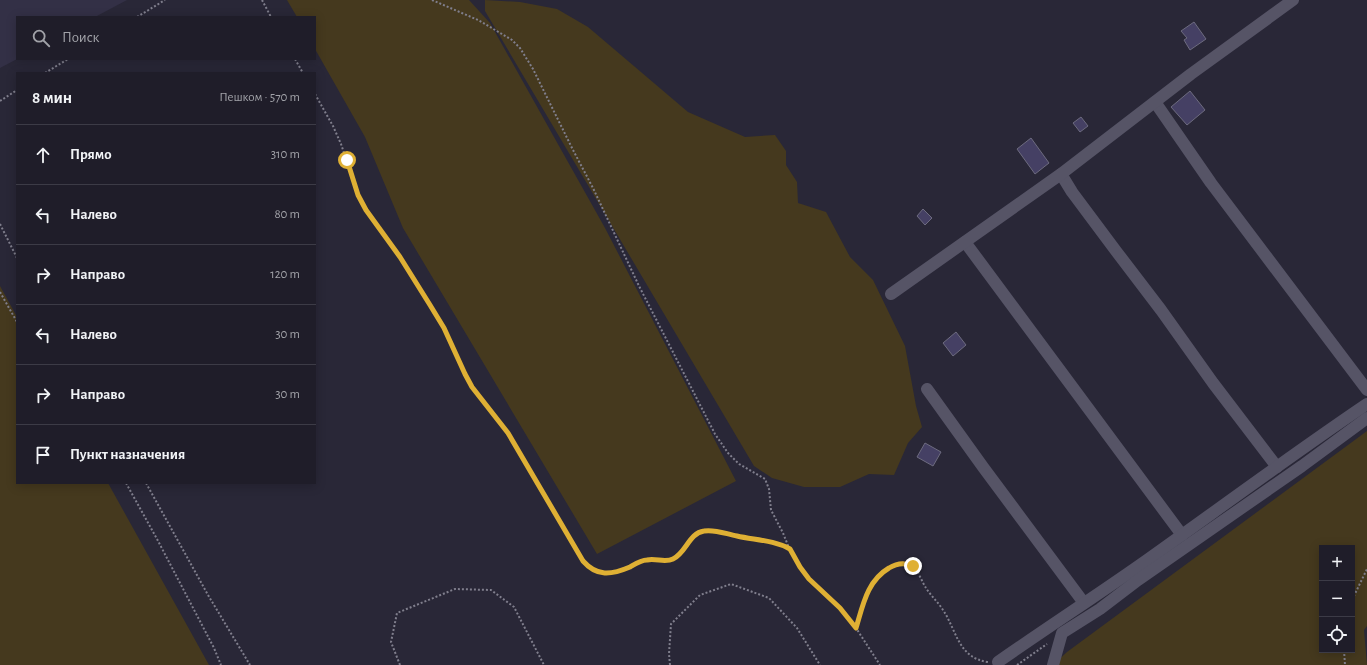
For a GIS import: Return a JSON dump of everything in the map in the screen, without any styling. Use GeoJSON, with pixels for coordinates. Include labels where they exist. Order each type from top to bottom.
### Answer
{"type":"FeatureCollection","features":[{"type":"Feature","properties":{"kind":"street"},"geometry":{"type":"LineString","coordinates":[[891,294],[1061,174],[1293,0]]}},
{"type":"Feature","properties":{"kind":"street"},"geometry":{"type":"LineString","coordinates":[[1155,102],[1211,183],[1367,390]]}},
{"type":"Feature","properties":{"kind":"street"},"geometry":{"type":"LineString","coordinates":[[1061,174],[1072,192],[1277,467]]}},
{"type":"Feature","properties":{"kind":"street"},"geometry":{"type":"LineString","coordinates":[[965,242],[1182,535]]}},
{"type":"Feature","properties":{"kind":"street"},"geometry":{"type":"LineString","coordinates":[[928,389],[983,467],[1084,603]]}},
{"type":"Feature","properties":{"kind":"street"},"geometry":{"type":"LineString","coordinates":[[998,662],[1182,535],[1367,404]]}},
{"type":"Feature","properties":{"kind":"street"},"geometry":{"type":"LineString","coordinates":[[1053,665],[1062,633],[1100,609],[1138,580],[1302,466],[1367,418]]}},
{"type":"Feature","properties":{"kind":"path"},"geometry":{"type":"LineString","coordinates":[[139,16],[165,0]]}},
{"type":"Feature","properties":{"kind":"path"},"geometry":{"type":"LineString","coordinates":[[262,0],[270,16]]}},
{"type":"Feature","properties":{"kind":"path"},"geometry":{"type":"LineString","coordinates":[[432,0],[478,20],[512,40],[520,48],[533,69],[593,188],[639,286],[715,434],[728,453],[739,464],[765,479],[769,489],[771,510],[800,567],[809,579],[840,608],[856,628],[880,665]]}},
{"type":"Feature","properties":{"kind":"path"},"geometry":{"type":"LineString","coordinates":[[48,72],[66,60]]}},
{"type":"Feature","properties":{"kind":"path"},"geometry":{"type":"LineString","coordinates":[[296,60],[302,72]]}},
{"type":"Feature","properties":{"kind":"path"},"geometry":{"type":"LineString","coordinates":[[0,101],[16,91]]}},
{"type":"Feature","properties":{"kind":"path"},"geometry":{"type":"LineString","coordinates":[[316,96],[341,144],[358,195],[366,210],[400,257],[427,299],[444,328],[472,387],[508,433],[583,561],[589,568],[601,573],[609,573],[646,560],[672,560],[678,556],[695,534],[703,531],[714,531],[769,542],[790,549]]}},
{"type":"Feature","properties":{"kind":"path"},"geometry":{"type":"LineString","coordinates":[[0,224],[16,256]]}},
{"type":"Feature","properties":{"kind":"path"},"geometry":{"type":"LineString","coordinates":[[0,292],[16,320]]}},
{"type":"Feature","properties":{"kind":"path"},"geometry":{"type":"LineString","coordinates":[[127,484],[157,538],[214,648],[221,665]]}},
{"type":"Feature","properties":{"kind":"path"},"geometry":{"type":"LineString","coordinates":[[147,484],[208,595],[250,665]]}},
{"type":"Feature","properties":{"kind":"path"},"geometry":{"type":"LineString","coordinates":[[856,628],[864,600],[875,580],[896,564],[907,563],[913,566],[931,596],[943,609],[961,646],[968,654],[980,661],[998,662]]}},
{"type":"Feature","properties":{"kind":"path"},"geometry":{"type":"LineString","coordinates":[[1355,594],[1367,569]]}},
{"type":"Feature","properties":{"kind":"path"},"geometry":{"type":"LineString","coordinates":[[670,665],[669,654],[671,624],[700,595],[731,584],[769,598],[797,628],[820,665]]}},
{"type":"Feature","properties":{"kind":"path"},"geometry":{"type":"LineString","coordinates":[[400,665],[391,642],[397,613],[455,588],[491,590],[514,607],[544,665]]}},
{"type":"Feature","properties":{"kind":"path"},"geometry":{"type":"LineString","coordinates":[[1017,665],[1062,633]]}},
{"type":"Feature","properties":{"kind":"path"},"geometry":{"type":"LineString","coordinates":[[1344,653],[1345,665]]}},
{"type":"Feature","properties":{"kind":"shaded area"},"geometry":{"type":"Polygon","coordinates":[[[0,0],[127,0],[97,16],[16,16],[16,60],[0,68],[0,0]]]}},
{"type":"Feature","properties":{"kind":"shaded area"},"geometry":{"type":"Polygon","coordinates":[[[287,0],[469,0],[490,23],[605,228],[736,481],[597,554],[403,228],[365,137],[316,51],[316,16],[296,16],[287,0]]]}},
{"type":"Feature","properties":{"kind":"shaded area"},"geometry":{"type":"Polygon","coordinates":[[[485,0],[520,2],[557,9],[588,27],[688,112],[745,137],[775,135],[786,151],[786,165],[797,182],[798,203],[826,212],[850,257],[873,280],[905,346],[916,406],[922,427],[908,443],[894,475],[869,474],[840,487],[804,487],[772,478],[754,466],[485,11],[485,0]]]}},
{"type":"Feature","properties":{"kind":"shaded area"},"geometry":{"type":"Polygon","coordinates":[[[0,286],[16,315],[16,484],[109,484],[209,665],[0,665],[0,286]]]}},
{"type":"Feature","properties":{"kind":"shaded area"},"geometry":{"type":"Polygon","coordinates":[[[1367,431],[1367,626],[1364,630],[1367,665],[1053,665],[1067,652],[1367,431]]]}},
{"type":"Feature","properties":{"kind":"building"},"geometry":{"type":"Polygon","coordinates":[[[1194,22],[1206,39],[1190,50],[1184,40],[1187,38],[1181,31],[1194,22]]]}},
{"type":"Feature","properties":{"kind":"building"},"geometry":{"type":"Polygon","coordinates":[[[1190,91],[1205,110],[1187,125],[1171,107],[1190,91]]]}},
{"type":"Feature","properties":{"kind":"building"},"geometry":{"type":"Polygon","coordinates":[[[1081,117],[1088,126],[1080,132],[1073,123],[1081,117]]]}},
{"type":"Feature","properties":{"kind":"building"},"geometry":{"type":"Polygon","coordinates":[[[1031,138],[1049,163],[1035,174],[1017,149],[1031,138]]]}},
{"type":"Feature","properties":{"kind":"building"},"geometry":{"type":"Polygon","coordinates":[[[923,209],[932,218],[925,225],[917,216],[923,209]]]}},
{"type":"Feature","properties":{"kind":"building"},"geometry":{"type":"Polygon","coordinates":[[[956,332],[966,345],[953,356],[943,343],[956,332]]]}},
{"type":"Feature","properties":{"kind":"building"},"geometry":{"type":"Polygon","coordinates":[[[925,443],[941,452],[933,466],[917,457],[925,443]]]}},
{"type":"Feature","properties":{"kind":"route"},"geometry":{"type":"LineString","coordinates":[[347,160],[358,195],[366,210],[400,257],[430,305],[444,328],[472,387],[508,433],[532,477],[572,540],[583,561],[589,568],[601,573],[609,573],[646,560],[672,560],[678,556],[695,534],[703,531],[714,531],[779,544],[790,549],[809,579],[840,608],[856,628],[864,600],[875,580],[896,564],[907,563],[913,566]]}}]}
